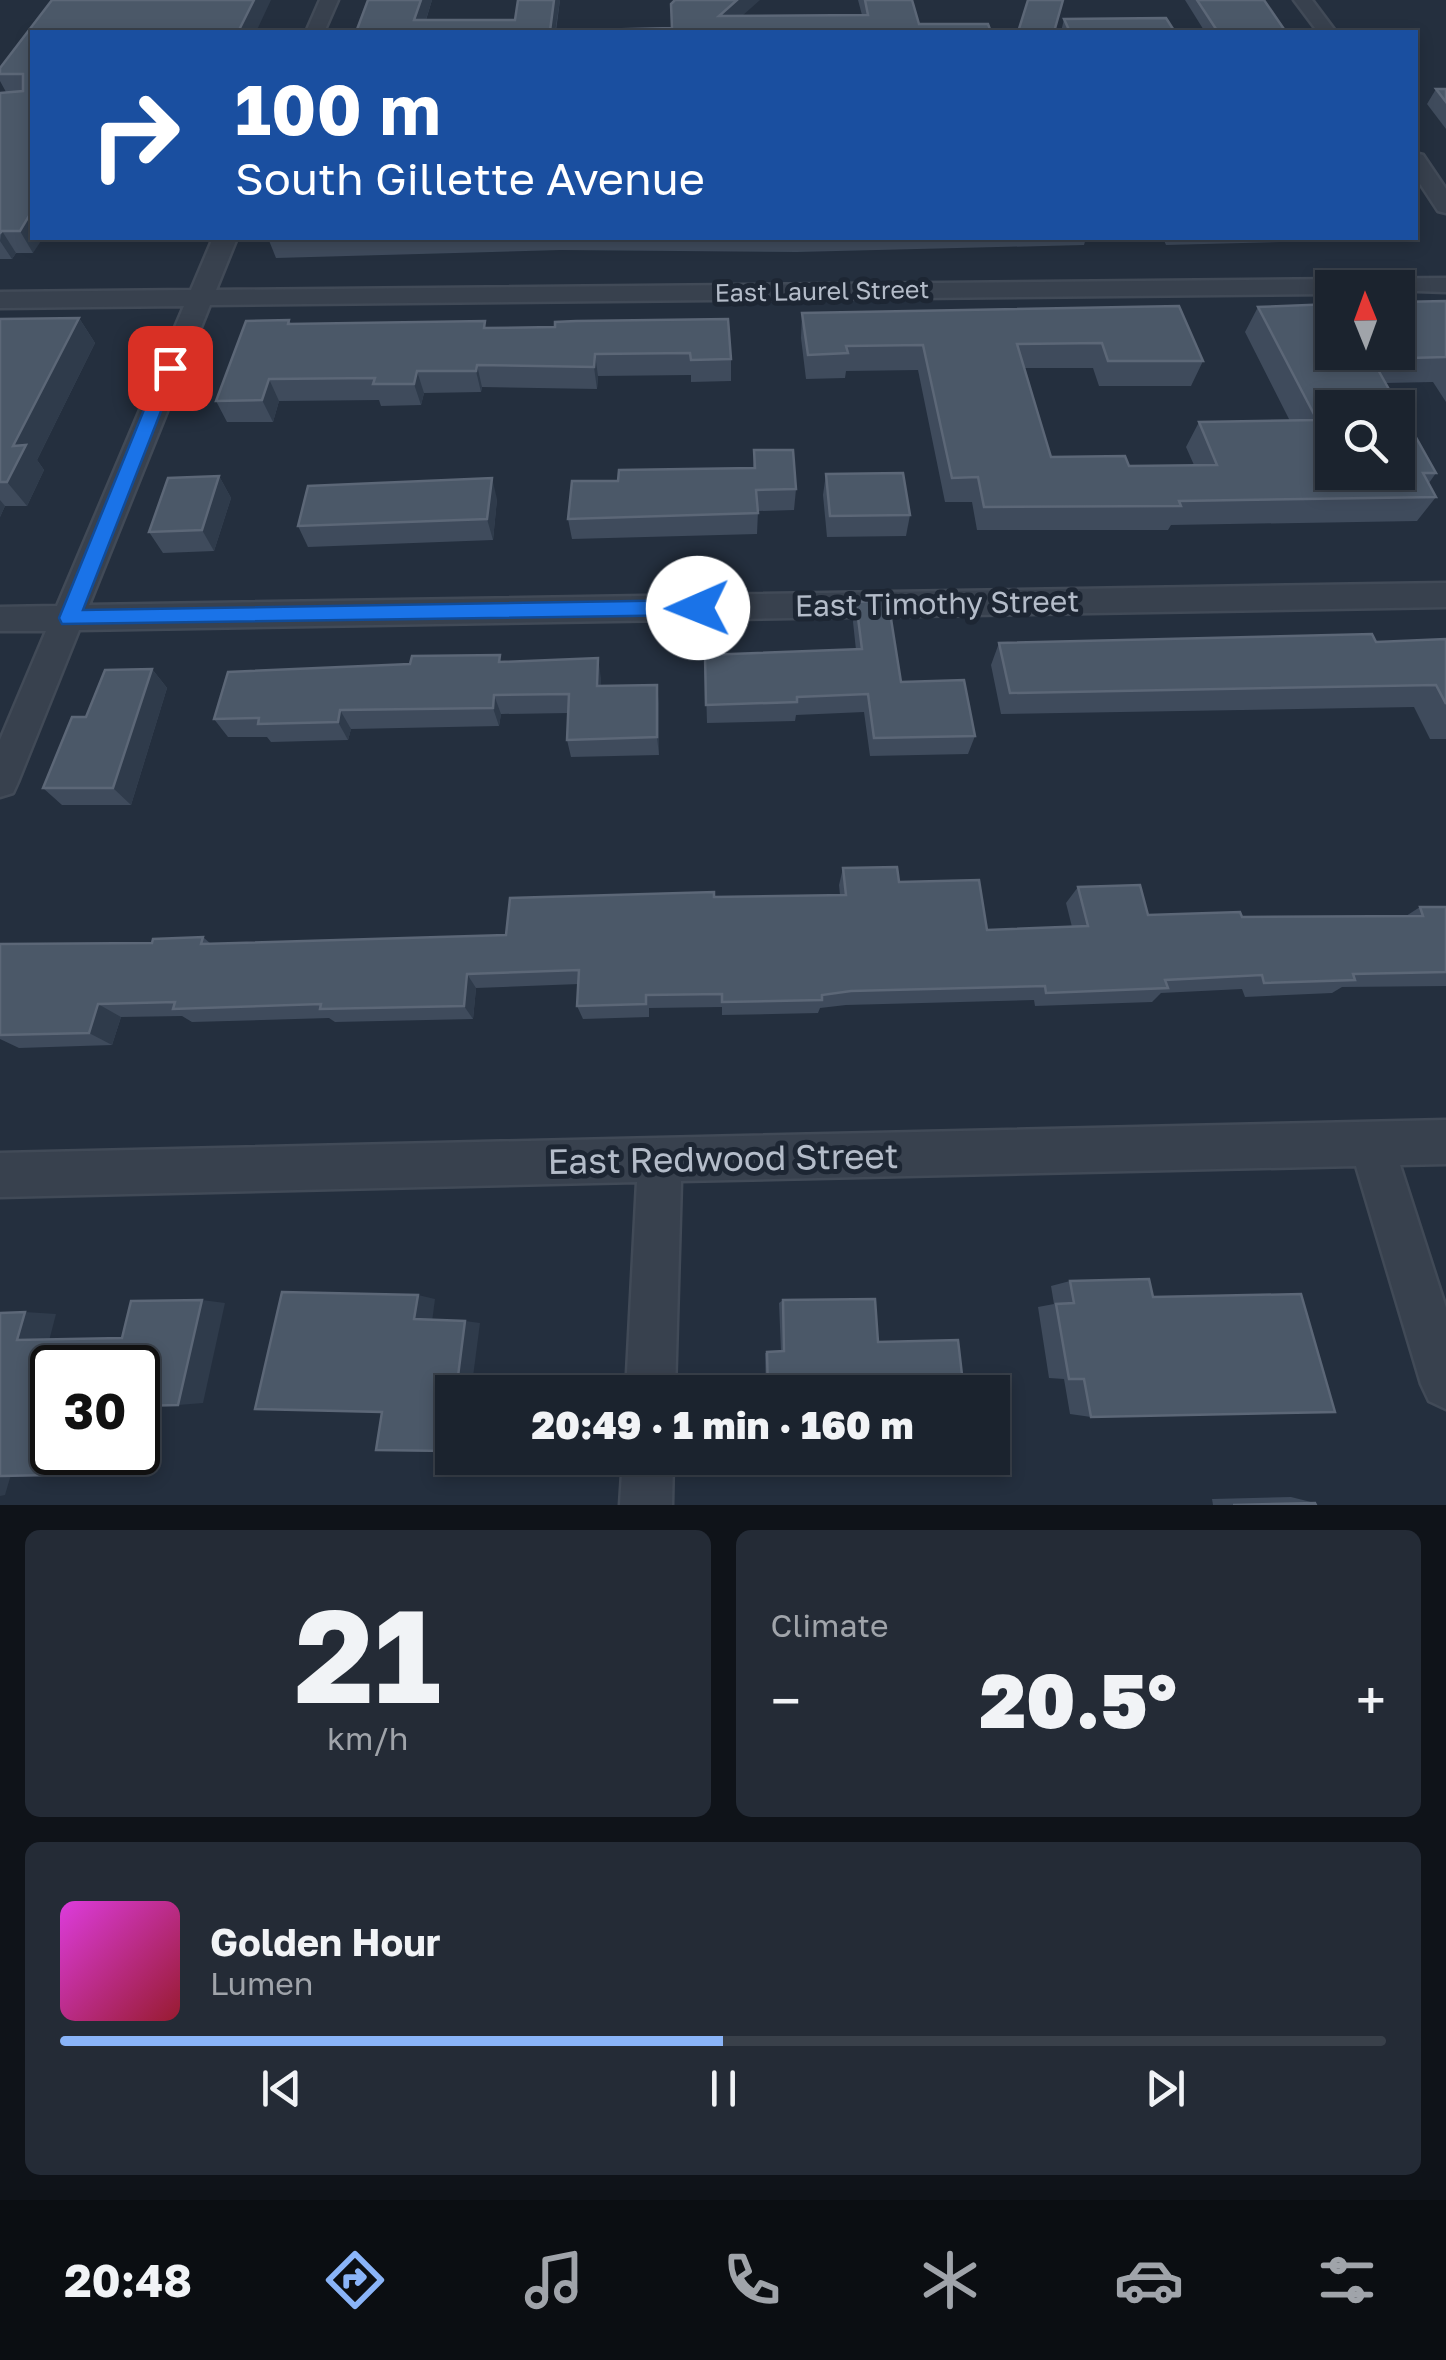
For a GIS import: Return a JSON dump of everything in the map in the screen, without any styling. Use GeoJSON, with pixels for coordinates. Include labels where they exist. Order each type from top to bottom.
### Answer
{"type":"FeatureCollection","features":[{"type":"Feature","properties":{"kind":"street"},"geometry":{"type":"LineString","coordinates":[[316,30],[329,0]]}},
{"type":"Feature","properties":{"kind":"street"},"geometry":{"type":"LineString","coordinates":[[1303,0],[1326,30]]}},
{"type":"Feature","properties":{"kind":"street"},"geometry":{"type":"LineString","coordinates":[[1418,164],[1446,206]]}},
{"type":"Feature","properties":{"kind":"street"},"geometry":{"type":"LineString","coordinates":[[0,782],[224,240]]}},
{"type":"Feature","properties":{"kind":"street","name":"East Laurel Street"},"geometry":{"type":"LineString","coordinates":[[0,300],[1446,285]]}},
{"type":"Feature","properties":{"kind":"street","name":"East Timothy Street"},"geometry":{"type":"LineString","coordinates":[[0,619],[1446,595]]}},
{"type":"Feature","properties":{"kind":"street","name":"East Redwood Street"},"geometry":{"type":"LineString","coordinates":[[0,1175],[1446,1142]]}},
{"type":"Feature","properties":{"kind":"street"},"geometry":{"type":"LineString","coordinates":[[1371,1143],[1446,1384]]}},
{"type":"Feature","properties":{"kind":"street"},"geometry":{"type":"LineString","coordinates":[[652,1375],[660,1161]]}},
{"type":"Feature","properties":{"kind":"street"},"geometry":{"type":"LineString","coordinates":[[646,1505],[647,1475]]}},
{"type":"Feature","properties":{"kind":"building"},"geometry":{"type":"Polygon","coordinates":[[[52,0],[254,0],[239,30],[30,30],[30,214],[20,231],[0,233],[0,93],[23,91],[23,74],[0,74],[0,68],[52,0]]]}},
{"type":"Feature","properties":{"kind":"building"},"geometry":{"type":"Polygon","coordinates":[[[368,0],[421,0],[414,20],[515,20],[518,0],[554,0],[550,30],[357,30],[368,0]]]}},
{"type":"Feature","properties":{"kind":"building"},"geometry":{"type":"Polygon","coordinates":[[[675,0],[737,0],[719,16],[868,15],[865,0],[912,0],[919,24],[988,24],[990,30],[591,30],[672,28],[671,4],[675,0]]]}},
{"type":"Feature","properties":{"kind":"building"},"geometry":{"type":"Polygon","coordinates":[[[1028,0],[1063,0],[1055,30],[1019,30],[1028,0]]]}},
{"type":"Feature","properties":{"kind":"building"},"geometry":{"type":"Polygon","coordinates":[[[1197,0],[1264,0],[1285,30],[1217,30],[1197,0]]]}},
{"type":"Feature","properties":{"kind":"building"},"geometry":{"type":"Polygon","coordinates":[[[1166,18],[1174,30],[1069,30],[1064,19],[1166,18]]]}},
{"type":"Feature","properties":{"kind":"building"},"geometry":{"type":"Polygon","coordinates":[[[1436,89],[1446,89],[1446,102],[1436,89]]]}},
{"type":"Feature","properties":{"kind":"building"},"geometry":{"type":"Polygon","coordinates":[[[1446,301],[1446,357],[1415,358],[1415,302],[1446,301]]]}},
{"type":"Feature","properties":{"kind":"building"},"geometry":{"type":"Polygon","coordinates":[[[1315,305],[1315,370],[1378,370],[1389,390],[1315,390],[1315,416],[1258,307],[1315,305]]]}},
{"type":"Feature","properties":{"kind":"building"},"geometry":{"type":"Polygon","coordinates":[[[1179,306],[1203,361],[1108,361],[1102,343],[1017,344],[1051,457],[1125,456],[1129,466],[1217,465],[1199,422],[1315,420],[1315,490],[1415,490],[1415,436],[1436,473],[1423,473],[1436,497],[1179,501],[1181,506],[984,507],[978,477],[952,478],[923,345],[846,346],[848,353],[808,355],[802,313],[1179,306]]]}},
{"type":"Feature","properties":{"kind":"building"},"geometry":{"type":"Polygon","coordinates":[[[79,318],[13,446],[26,445],[7,482],[0,482],[0,319],[79,318]]]}},
{"type":"Feature","properties":{"kind":"building"},"geometry":{"type":"Polygon","coordinates":[[[728,319],[731,359],[691,360],[690,353],[595,354],[594,367],[477,365],[476,371],[417,371],[414,384],[373,384],[375,378],[269,379],[262,400],[216,401],[246,321],[485,321],[484,328],[555,327],[555,322],[576,321],[728,319]]]}},
{"type":"Feature","properties":{"kind":"building"},"geometry":{"type":"Polygon","coordinates":[[[754,450],[793,450],[796,489],[756,490],[758,513],[568,519],[572,481],[618,481],[619,470],[755,468],[754,450]]]}},
{"type":"Feature","properties":{"kind":"building"},"geometry":{"type":"Polygon","coordinates":[[[903,473],[910,515],[830,516],[826,474],[903,473]]]}},
{"type":"Feature","properties":{"kind":"building"},"geometry":{"type":"Polygon","coordinates":[[[219,476],[202,530],[149,532],[168,478],[219,476]]]}},
{"type":"Feature","properties":{"kind":"building"},"geometry":{"type":"Polygon","coordinates":[[[492,478],[487,519],[298,526],[308,486],[492,478]]]}},
{"type":"Feature","properties":{"kind":"building"},"geometry":{"type":"Polygon","coordinates":[[[888,600],[901,682],[964,680],[975,736],[874,738],[868,694],[797,697],[797,702],[706,705],[705,655],[862,649],[856,602],[888,600]]]}},
{"type":"Feature","properties":{"kind":"building"},"geometry":{"type":"Polygon","coordinates":[[[1372,634],[1376,642],[1446,639],[1446,704],[1436,685],[1010,693],[999,643],[1372,634]]]}},
{"type":"Feature","properties":{"kind":"building"},"geometry":{"type":"Polygon","coordinates":[[[500,655],[499,662],[598,658],[597,686],[657,685],[657,737],[567,740],[569,694],[494,695],[493,708],[340,710],[338,722],[258,724],[259,718],[214,719],[228,672],[410,664],[412,656],[500,655]]]}},
{"type":"Feature","properties":{"kind":"building"},"geometry":{"type":"Polygon","coordinates":[[[152,669],[113,788],[43,788],[72,717],[86,717],[105,670],[152,669]]]}},
{"type":"Feature","properties":{"kind":"building"},"geometry":{"type":"Polygon","coordinates":[[[897,867],[899,882],[979,880],[987,930],[1088,926],[1078,887],[1140,885],[1148,915],[1240,912],[1242,917],[1423,916],[1420,907],[1446,907],[1446,972],[1353,974],[1355,980],[1264,983],[1262,975],[1165,980],[1168,988],[1046,993],[1045,986],[851,991],[822,995],[822,1000],[722,1002],[722,994],[646,995],[646,1004],[577,1006],[579,970],[467,974],[464,1006],[320,1009],[321,1004],[173,1009],[175,1002],[98,1004],[89,1033],[0,1035],[0,944],[152,943],[153,939],[203,937],[201,944],[506,935],[510,898],[714,892],[714,897],[846,895],[843,868],[897,867]]]}},
{"type":"Feature","properties":{"kind":"building"},"geometry":{"type":"Polygon","coordinates":[[[1149,1279],[1153,1297],[1301,1294],[1335,1412],[1091,1417],[1084,1379],[1069,1379],[1056,1304],[1074,1303],[1070,1281],[1149,1279]]]}},
{"type":"Feature","properties":{"kind":"building"},"geometry":{"type":"Polygon","coordinates":[[[282,1292],[418,1295],[414,1319],[465,1321],[458,1375],[435,1375],[435,1451],[376,1450],[382,1412],[255,1409],[282,1292]]]}},
{"type":"Feature","properties":{"kind":"building"},"geometry":{"type":"Polygon","coordinates":[[[875,1299],[878,1342],[958,1340],[962,1375],[768,1375],[767,1352],[784,1351],[783,1300],[875,1299]]]}},
{"type":"Feature","properties":{"kind":"building"},"geometry":{"type":"Polygon","coordinates":[[[202,1300],[178,1405],[160,1405],[160,1345],[30,1345],[30,1475],[52,1475],[0,1476],[0,1313],[25,1312],[17,1340],[122,1338],[131,1301],[202,1300]]]}},
{"type":"Feature","properties":{"kind":"building"},"geometry":{"type":"Polygon","coordinates":[[[1315,1503],[1316,1505],[1233,1505],[1315,1503]]]}},
{"type":"Feature","properties":{"kind":"route"},"geometry":{"type":"LineString","coordinates":[[170,368],[69,618],[698,608]]}}]}
